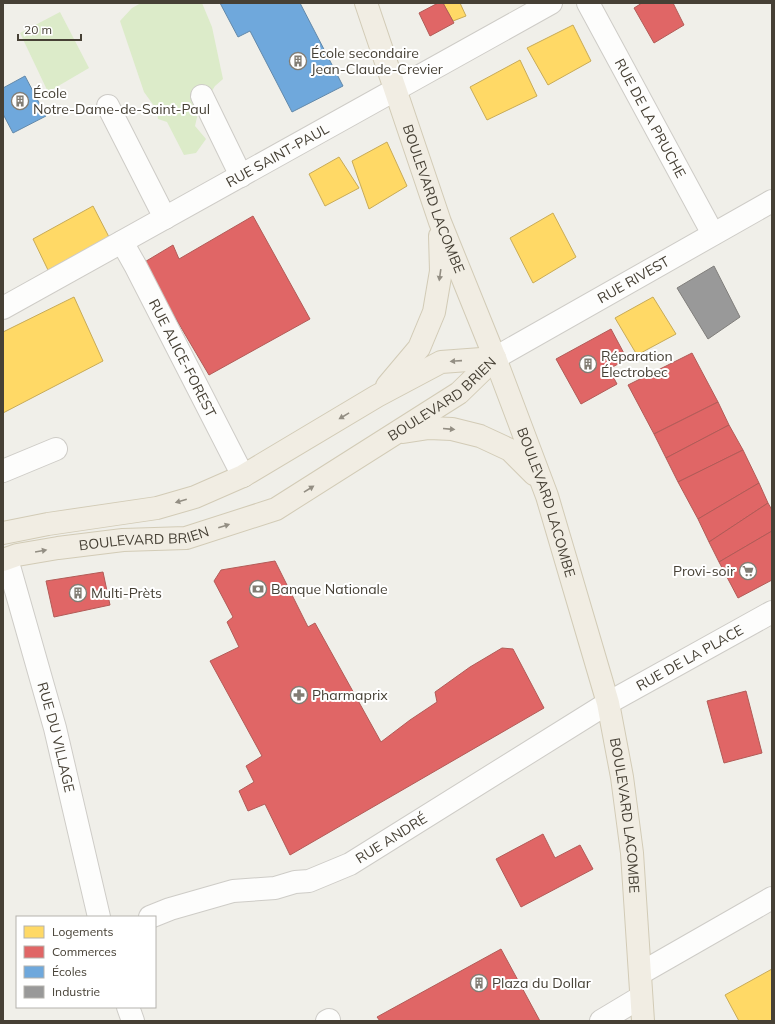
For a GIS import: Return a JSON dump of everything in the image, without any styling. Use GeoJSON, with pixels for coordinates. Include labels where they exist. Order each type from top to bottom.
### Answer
{"type":"FeatureCollection","features":[{"type":"Feature","properties":{"kind":"main road","name":"BOULEVARD LACOMBE"},"geometry":{"type":"LineString","coordinates":[[366,3],[440,222],[495,358],[546,496],[608,703],[622,777],[632,853],[643,1021]]}},
{"type":"Feature","properties":{"kind":"main road"},"geometry":{"type":"LineString","coordinates":[[378,396],[419,348],[434,312],[441,271],[440,222]]}},
{"type":"Feature","properties":{"kind":"main road","name":"BOULEVARD BRIEN"},"geometry":{"type":"LineString","coordinates":[[3,533],[48,524],[157,508],[195,497],[243,476],[378,396],[441,362],[495,358]]}},
{"type":"Feature","properties":{"kind":"main road","name":"BOULEVARD BRIEN"},"geometry":{"type":"LineString","coordinates":[[5,560],[18,555],[123,540],[186,538],[276,510],[459,393],[495,358]]}},
{"type":"Feature","properties":{"kind":"main road"},"geometry":{"type":"LineString","coordinates":[[396,433],[429,428],[452,429],[480,436],[510,450],[540,479]]}},
{"type":"Feature","properties":{"kind":"street","name":"RUE SAINT-PAUL"},"geometry":{"type":"LineString","coordinates":[[3,308],[551,3]]}},
{"type":"Feature","properties":{"kind":"street","name":"RUE DE LA PRUCHE"},"geometry":{"type":"LineString","coordinates":[[588,3],[713,234]]}},
{"type":"Feature","properties":{"kind":"street"},"geometry":{"type":"LineString","coordinates":[[202,96],[242,176]]}},
{"type":"Feature","properties":{"kind":"street"},"geometry":{"type":"LineString","coordinates":[[108,106],[165,218]]}},
{"type":"Feature","properties":{"kind":"street","name":"RUE RIVEST"},"geometry":{"type":"LineString","coordinates":[[495,358],[713,234],[771,204]]}},
{"type":"Feature","properties":{"kind":"street","name":"RUE ALICE-FOREST"},"geometry":{"type":"LineString","coordinates":[[122,242],[243,476]]}},
{"type":"Feature","properties":{"kind":"street"},"geometry":{"type":"LineString","coordinates":[[3,471],[56,449]]}},
{"type":"Feature","properties":{"kind":"street","name":"RUE DU VILLAGE"},"geometry":{"type":"LineString","coordinates":[[5,560],[55,728],[99,916]]}},
{"type":"Feature","properties":{"kind":"street","name":"RUE DE LA PLACE"},"geometry":{"type":"LineString","coordinates":[[608,703],[772,612]]}},
{"type":"Feature","properties":{"kind":"street","name":"RUE ANDRÉ"},"geometry":{"type":"LineString","coordinates":[[153,916],[233,891],[275,888],[295,882],[309,881],[350,864],[608,703]]}},
{"type":"Feature","properties":{"kind":"street"},"geometry":{"type":"LineString","coordinates":[[641,973],[772,898]]}},
{"type":"Feature","properties":{"kind":"street"},"geometry":{"type":"LineString","coordinates":[[601,1021],[641,997]]}},
{"type":"Feature","properties":{"kind":"street"},"geometry":{"type":"LineString","coordinates":[[128,1008],[133,1021]]}},
{"type":"Feature","properties":{"kind":"green space"},"geometry":{"type":"Polygon","coordinates":[[[141,3],[202,3],[212,27],[223,79],[215,86],[198,113],[195,126],[206,139],[196,153],[184,155],[167,122],[158,119],[157,110],[144,92],[120,21],[132,8],[141,3]]]}},
{"type":"Feature","properties":{"kind":"green space"},"geometry":{"type":"Polygon","coordinates":[[[60,12],[89,68],[48,92],[20,33],[60,12]]]}},
{"type":"Feature","properties":{"kind":"building: Logements"},"geometry":{"type":"Polygon","coordinates":[[[443,3],[460,3],[466,16],[453,21],[443,3]]]}},
{"type":"Feature","properties":{"kind":"building: Logements"},"geometry":{"type":"Polygon","coordinates":[[[573,25],[591,61],[548,85],[527,48],[573,25]]]}},
{"type":"Feature","properties":{"kind":"building: Logements"},"geometry":{"type":"Polygon","coordinates":[[[520,60],[537,96],[487,120],[470,87],[520,60]]]}},
{"type":"Feature","properties":{"kind":"building: Logements"},"geometry":{"type":"Polygon","coordinates":[[[387,142],[407,186],[369,209],[352,161],[387,142]]]}},
{"type":"Feature","properties":{"kind":"building: Logements"},"geometry":{"type":"Polygon","coordinates":[[[339,157],[359,188],[325,206],[309,174],[339,157]]]}},
{"type":"Feature","properties":{"kind":"building: Logements"},"geometry":{"type":"Polygon","coordinates":[[[93,206],[109,237],[48,270],[33,239],[93,206]]]}},
{"type":"Feature","properties":{"kind":"building: Logements"},"geometry":{"type":"Polygon","coordinates":[[[553,213],[576,257],[533,283],[510,238],[553,213]]]}},
{"type":"Feature","properties":{"kind":"building: Logements"},"geometry":{"type":"Polygon","coordinates":[[[74,297],[103,361],[3,413],[3,332],[74,297]]]}},
{"type":"Feature","properties":{"kind":"building: Logements"},"geometry":{"type":"Polygon","coordinates":[[[653,297],[676,334],[637,355],[615,318],[653,297]]]}},
{"type":"Feature","properties":{"kind":"building: Logements"},"geometry":{"type":"Polygon","coordinates":[[[772,969],[772,1021],[739,1021],[725,995],[772,969]]]}},
{"type":"Feature","properties":{"kind":"building: Commerces"},"geometry":{"type":"Polygon","coordinates":[[[438,3],[443,3],[454,23],[430,36],[419,13],[438,3]]]}},
{"type":"Feature","properties":{"kind":"building: Commerces"},"geometry":{"type":"Polygon","coordinates":[[[642,3],[673,3],[684,25],[654,43],[634,8],[642,3]]]}},
{"type":"Feature","properties":{"kind":"building: Commerces"},"geometry":{"type":"Polygon","coordinates":[[[253,216],[310,319],[209,375],[143,263],[173,245],[179,259],[253,216]]]}},
{"type":"Feature","properties":{"kind":"building: Commerces","name":"Réparation Électrobec"},"geometry":{"type":"Polygon","coordinates":[[[611,329],[627,359],[609,369],[617,384],[581,404],[556,359],[611,329]]]}},
{"type":"Feature","properties":{"kind":"building: Commerces"},"geometry":{"type":"Polygon","coordinates":[[[692,353],[718,402],[654,434],[628,385],[692,353]]]}},
{"type":"Feature","properties":{"kind":"building: Commerces"},"geometry":{"type":"Polygon","coordinates":[[[718,402],[729,425],[666,458],[654,434],[718,402]]]}},
{"type":"Feature","properties":{"kind":"building: Commerces"},"geometry":{"type":"Polygon","coordinates":[[[729,425],[743,450],[678,482],[666,458],[729,425]]]}},
{"type":"Feature","properties":{"kind":"building: Commerces"},"geometry":{"type":"Polygon","coordinates":[[[743,450],[759,483],[698,519],[678,482],[743,450]]]}},
{"type":"Feature","properties":{"kind":"building: Commerces"},"geometry":{"type":"Polygon","coordinates":[[[759,483],[768,503],[709,542],[698,519],[759,483]]]}},
{"type":"Feature","properties":{"kind":"building: Commerces"},"geometry":{"type":"Polygon","coordinates":[[[768,503],[772,510],[772,531],[719,562],[709,542],[768,503]]]}},
{"type":"Feature","properties":{"kind":"building: Commerces","name":"Provi-soir"},"geometry":{"type":"Polygon","coordinates":[[[772,531],[772,580],[738,598],[719,562],[772,531]]]}},
{"type":"Feature","properties":{"kind":"building: Commerces"},"geometry":{"type":"Polygon","coordinates":[[[275,561],[308,627],[315,623],[381,742],[437,702],[435,692],[470,667],[502,648],[513,649],[544,708],[290,855],[265,804],[248,811],[239,791],[254,782],[246,766],[262,756],[210,661],[239,647],[227,622],[233,617],[214,581],[221,570],[275,561]]]}},
{"type":"Feature","properties":{"kind":"building: Commerces","name":"Multi-Prèts"},"geometry":{"type":"Polygon","coordinates":[[[103,572],[110,605],[54,617],[46,581],[103,572]]]}},
{"type":"Feature","properties":{"kind":"building: Commerces"},"geometry":{"type":"Polygon","coordinates":[[[746,691],[762,753],[724,763],[707,701],[746,691]]]}},
{"type":"Feature","properties":{"kind":"building: Commerces"},"geometry":{"type":"Polygon","coordinates":[[[543,834],[555,858],[580,845],[593,869],[521,907],[496,859],[543,834]]]}},
{"type":"Feature","properties":{"kind":"building: Commerces","name":"Plaza du Dollar"},"geometry":{"type":"Polygon","coordinates":[[[501,949],[540,1021],[380,1021],[377,1017],[501,949]]]}},
{"type":"Feature","properties":{"kind":"building: Écoles","name":"École secondaire Jean-Claude-Crevier"},"geometry":{"type":"Polygon","coordinates":[[[220,3],[300,3],[343,86],[292,112],[250,31],[238,37],[220,3]]]}},
{"type":"Feature","properties":{"kind":"building: Écoles","name":"École Notre-Dame-de-Saint-Paul"},"geometry":{"type":"Polygon","coordinates":[[[25,76],[46,116],[13,133],[3,114],[3,88],[25,76]]]}},
{"type":"Feature","properties":{"kind":"building: Industrie"},"geometry":{"type":"Polygon","coordinates":[[[714,266],[740,317],[708,339],[677,288],[714,266]]]}},
{"type":"Feature","properties":{"kind":"place","name":"École secondaire Jean-Claude-Crevier"},"geometry":{"type":"Point","coordinates":[298,61]}},
{"type":"Feature","properties":{"kind":"place","name":"École Notre-Dame-de-Saint-Paul"},"geometry":{"type":"Point","coordinates":[20,101]}},
{"type":"Feature","properties":{"kind":"place","name":"Réparation Électrobec"},"geometry":{"type":"Point","coordinates":[588,364]}},
{"type":"Feature","properties":{"kind":"place","name":"Provi-soir"},"geometry":{"type":"Point","coordinates":[748,571]}},
{"type":"Feature","properties":{"kind":"place","name":"Banque Nationale"},"geometry":{"type":"Point","coordinates":[258,589]}},
{"type":"Feature","properties":{"kind":"place","name":"Multi-Prèts"},"geometry":{"type":"Point","coordinates":[78,593]}},
{"type":"Feature","properties":{"kind":"place","name":"Pharmaprix"},"geometry":{"type":"Point","coordinates":[299,695]}},
{"type":"Feature","properties":{"kind":"place","name":"Plaza du Dollar"},"geometry":{"type":"Point","coordinates":[479,983]}}]}
